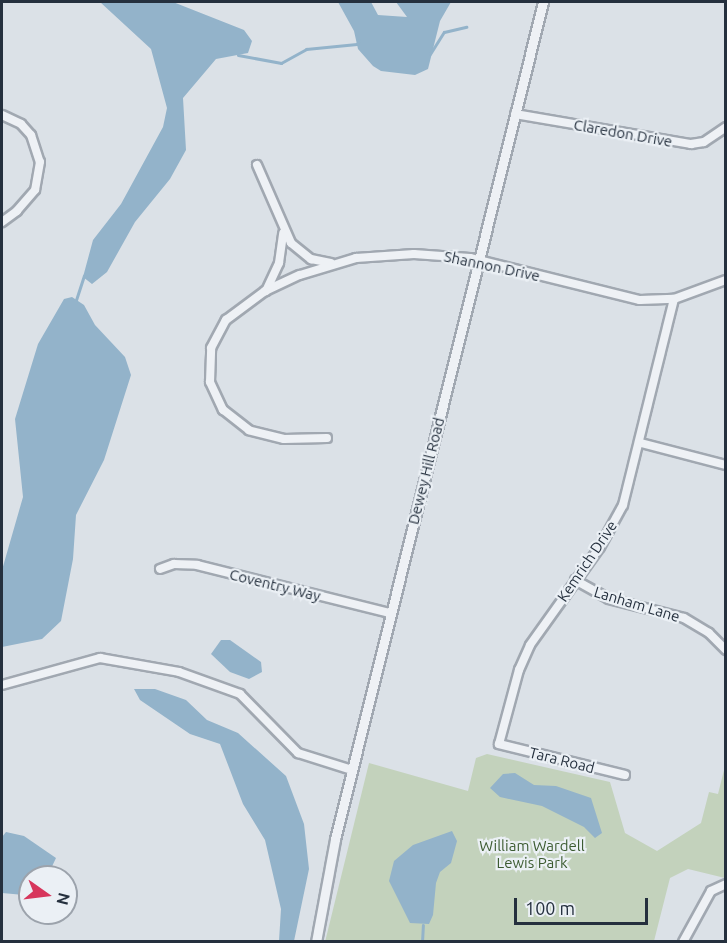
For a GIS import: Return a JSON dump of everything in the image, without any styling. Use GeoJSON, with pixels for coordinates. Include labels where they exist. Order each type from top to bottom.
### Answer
{"type":"FeatureCollection","features":[{"type":"Feature","properties":{"kind":"street","name":"Dewey Hill Road"},"geometry":{"type":"LineString","coordinates":[[316,942],[320,907],[352,770],[543,2]]}},
{"type":"Feature","properties":{"kind":"street","name":"Claredon Drive"},"geometry":{"type":"LineString","coordinates":[[515,114],[678,144],[704,142],[726,126]]}},
{"type":"Feature","properties":{"kind":"street"},"geometry":{"type":"LineString","coordinates":[[2,115],[21,124],[31,135],[40,162],[34,190],[17,211],[2,222]]}},
{"type":"Feature","properties":{"kind":"street"},"geometry":{"type":"LineString","coordinates":[[257,165],[284,233],[291,243],[311,258],[335,263]]}},
{"type":"Feature","properties":{"kind":"street"},"geometry":{"type":"LineString","coordinates":[[265,291],[279,262],[284,233]]}},
{"type":"Feature","properties":{"kind":"street","name":"Shannon Drive"},"geometry":{"type":"LineString","coordinates":[[327,438],[265,436],[235,421],[214,396],[208,365],[217,334],[238,308],[265,291],[335,263],[414,254],[478,261],[619,297],[674,300],[726,280]]}},
{"type":"Feature","properties":{"kind":"street","name":"Kemrich Drive"},"geometry":{"type":"LineString","coordinates":[[499,744],[526,653],[618,516],[641,443],[674,300]]}},
{"type":"Feature","properties":{"kind":"street"},"geometry":{"type":"LineString","coordinates":[[641,443],[726,465]]}},
{"type":"Feature","properties":{"kind":"street","name":"Coventry Way"},"geometry":{"type":"LineString","coordinates":[[160,569],[174,564],[197,565],[390,614]]}},
{"type":"Feature","properties":{"kind":"street","name":"Lanham Lane"},"geometry":{"type":"LineString","coordinates":[[575,580],[609,599],[684,618],[709,633],[726,650]]}},
{"type":"Feature","properties":{"kind":"street"},"geometry":{"type":"LineString","coordinates":[[2,685],[100,658],[190,675],[240,694],[298,753],[352,770]]}},
{"type":"Feature","properties":{"kind":"street","name":"Tara Road"},"geometry":{"type":"LineString","coordinates":[[499,744],[625,775]]}},
{"type":"Feature","properties":{"kind":"street"},"geometry":{"type":"LineString","coordinates":[[683,942],[711,891],[726,884]]}},
{"type":"Feature","properties":{"kind":"green space","name":"William Wardell Lewis Park"},"geometry":{"type":"Polygon","coordinates":[[[487,754],[610,782],[625,833],[657,851],[701,823],[709,792],[718,794],[725,766],[725,878],[688,869],[670,878],[654,941],[325,942],[369,763],[468,791],[476,758],[487,754]]]}},
{"type":"Feature","properties":{"kind":"water"},"geometry":{"type":"Polygon","coordinates":[[[100,2],[173,2],[244,30],[252,41],[248,53],[216,59],[183,98],[186,150],[170,179],[135,222],[107,272],[92,284],[83,277],[93,240],[121,204],[163,127],[167,108],[151,49],[100,2]]]}},
{"type":"Feature","properties":{"kind":"water"},"geometry":{"type":"Polygon","coordinates":[[[338,2],[371,2],[378,15],[407,17],[396,2],[451,2],[440,21],[428,69],[415,75],[381,71],[373,66],[358,49],[354,31],[338,2]]]}},
{"type":"Feature","properties":{"kind":"water"},"geometry":{"type":"Polygon","coordinates":[[[72,297],[84,305],[95,325],[125,357],[131,375],[104,460],[76,515],[73,559],[61,621],[42,639],[2,647],[2,570],[23,497],[15,419],[38,344],[64,299],[72,297]]]}},
{"type":"Feature","properties":{"kind":"water"},"geometry":{"type":"Polygon","coordinates":[[[221,640],[230,640],[261,662],[262,672],[249,679],[230,672],[211,654],[221,640]]]}},
{"type":"Feature","properties":{"kind":"water"},"geometry":{"type":"Polygon","coordinates":[[[134,689],[155,689],[186,700],[207,720],[238,733],[286,776],[304,824],[309,869],[294,941],[279,941],[281,909],[265,840],[243,804],[220,744],[190,734],[140,700],[134,689]]]}},
{"type":"Feature","properties":{"kind":"water"},"geometry":{"type":"Polygon","coordinates":[[[515,773],[534,785],[556,786],[591,798],[602,833],[595,838],[584,827],[542,806],[500,797],[490,788],[503,774],[515,773]]]}},
{"type":"Feature","properties":{"kind":"water"},"geometry":{"type":"Polygon","coordinates":[[[452,831],[457,841],[451,863],[440,872],[436,883],[433,915],[429,924],[410,923],[389,881],[394,861],[413,845],[452,831]]]}},
{"type":"Feature","properties":{"kind":"water"},"geometry":{"type":"Polygon","coordinates":[[[6,832],[24,836],[56,858],[53,865],[18,865],[18,894],[2,893],[2,837],[6,832]]]}},
{"type":"Feature","properties":{"kind":"waterway"},"geometry":{"type":"LineString","coordinates":[[430,54],[444,32],[466,27]]}},
{"type":"Feature","properties":{"kind":"waterway"},"geometry":{"type":"LineString","coordinates":[[238,55],[281,63],[306,49],[357,44],[359,40]]}},
{"type":"Feature","properties":{"kind":"waterway"},"geometry":{"type":"LineString","coordinates":[[75,303],[84,275]]}},
{"type":"Feature","properties":{"kind":"waterway"},"geometry":{"type":"LineString","coordinates":[[422,942],[423,925]]}}]}
